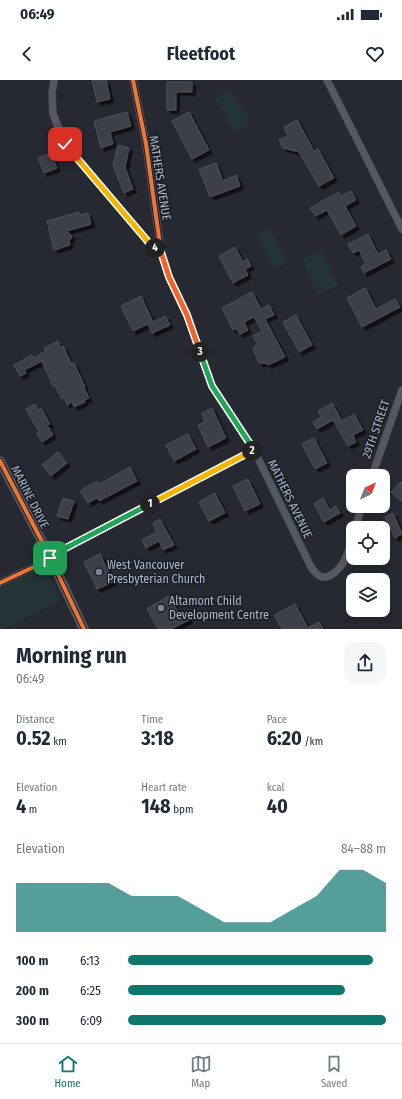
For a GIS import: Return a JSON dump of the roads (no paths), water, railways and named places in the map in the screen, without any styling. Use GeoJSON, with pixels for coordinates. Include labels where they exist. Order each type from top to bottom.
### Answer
{"type":"FeatureCollection","features":[{"type":"Feature","properties":{"kind":"main road","name":"MARINE DRIVE"},"geometry":{"type":"LineString","coordinates":[[0,461],[50,558],[84,629]]}},
{"type":"Feature","properties":{"kind":"street"},"geometry":{"type":"LineString","coordinates":[[54,80],[52,94],[53,114],[65,144],[150,244],[161,252]]}},
{"type":"Feature","properties":{"kind":"street","name":"MATHERS AVENUE"},"geometry":{"type":"LineString","coordinates":[[134,80],[146,144],[161,252],[169,277],[187,315],[212,386],[254,450],[311,567],[317,575],[322,578],[334,574],[341,568],[346,558]]}},
{"type":"Feature","properties":{"kind":"street"},"geometry":{"type":"LineString","coordinates":[[327,80],[402,229]]}},
{"type":"Feature","properties":{"kind":"street","name":"29TH STREET"},"geometry":{"type":"LineString","coordinates":[[374,469],[402,390]]}},
{"type":"Feature","properties":{"kind":"street"},"geometry":{"type":"LineString","coordinates":[[0,583],[254,450]]}},
{"type":"Feature","properties":{"kind":"place","name":"West Vancouver Presbyterian Church"},"geometry":{"type":"Point","coordinates":[99,572]}},
{"type":"Feature","properties":{"kind":"place","name":"Altamont Child Development Centre"},"geometry":{"type":"Point","coordinates":[161,608]}}]}
